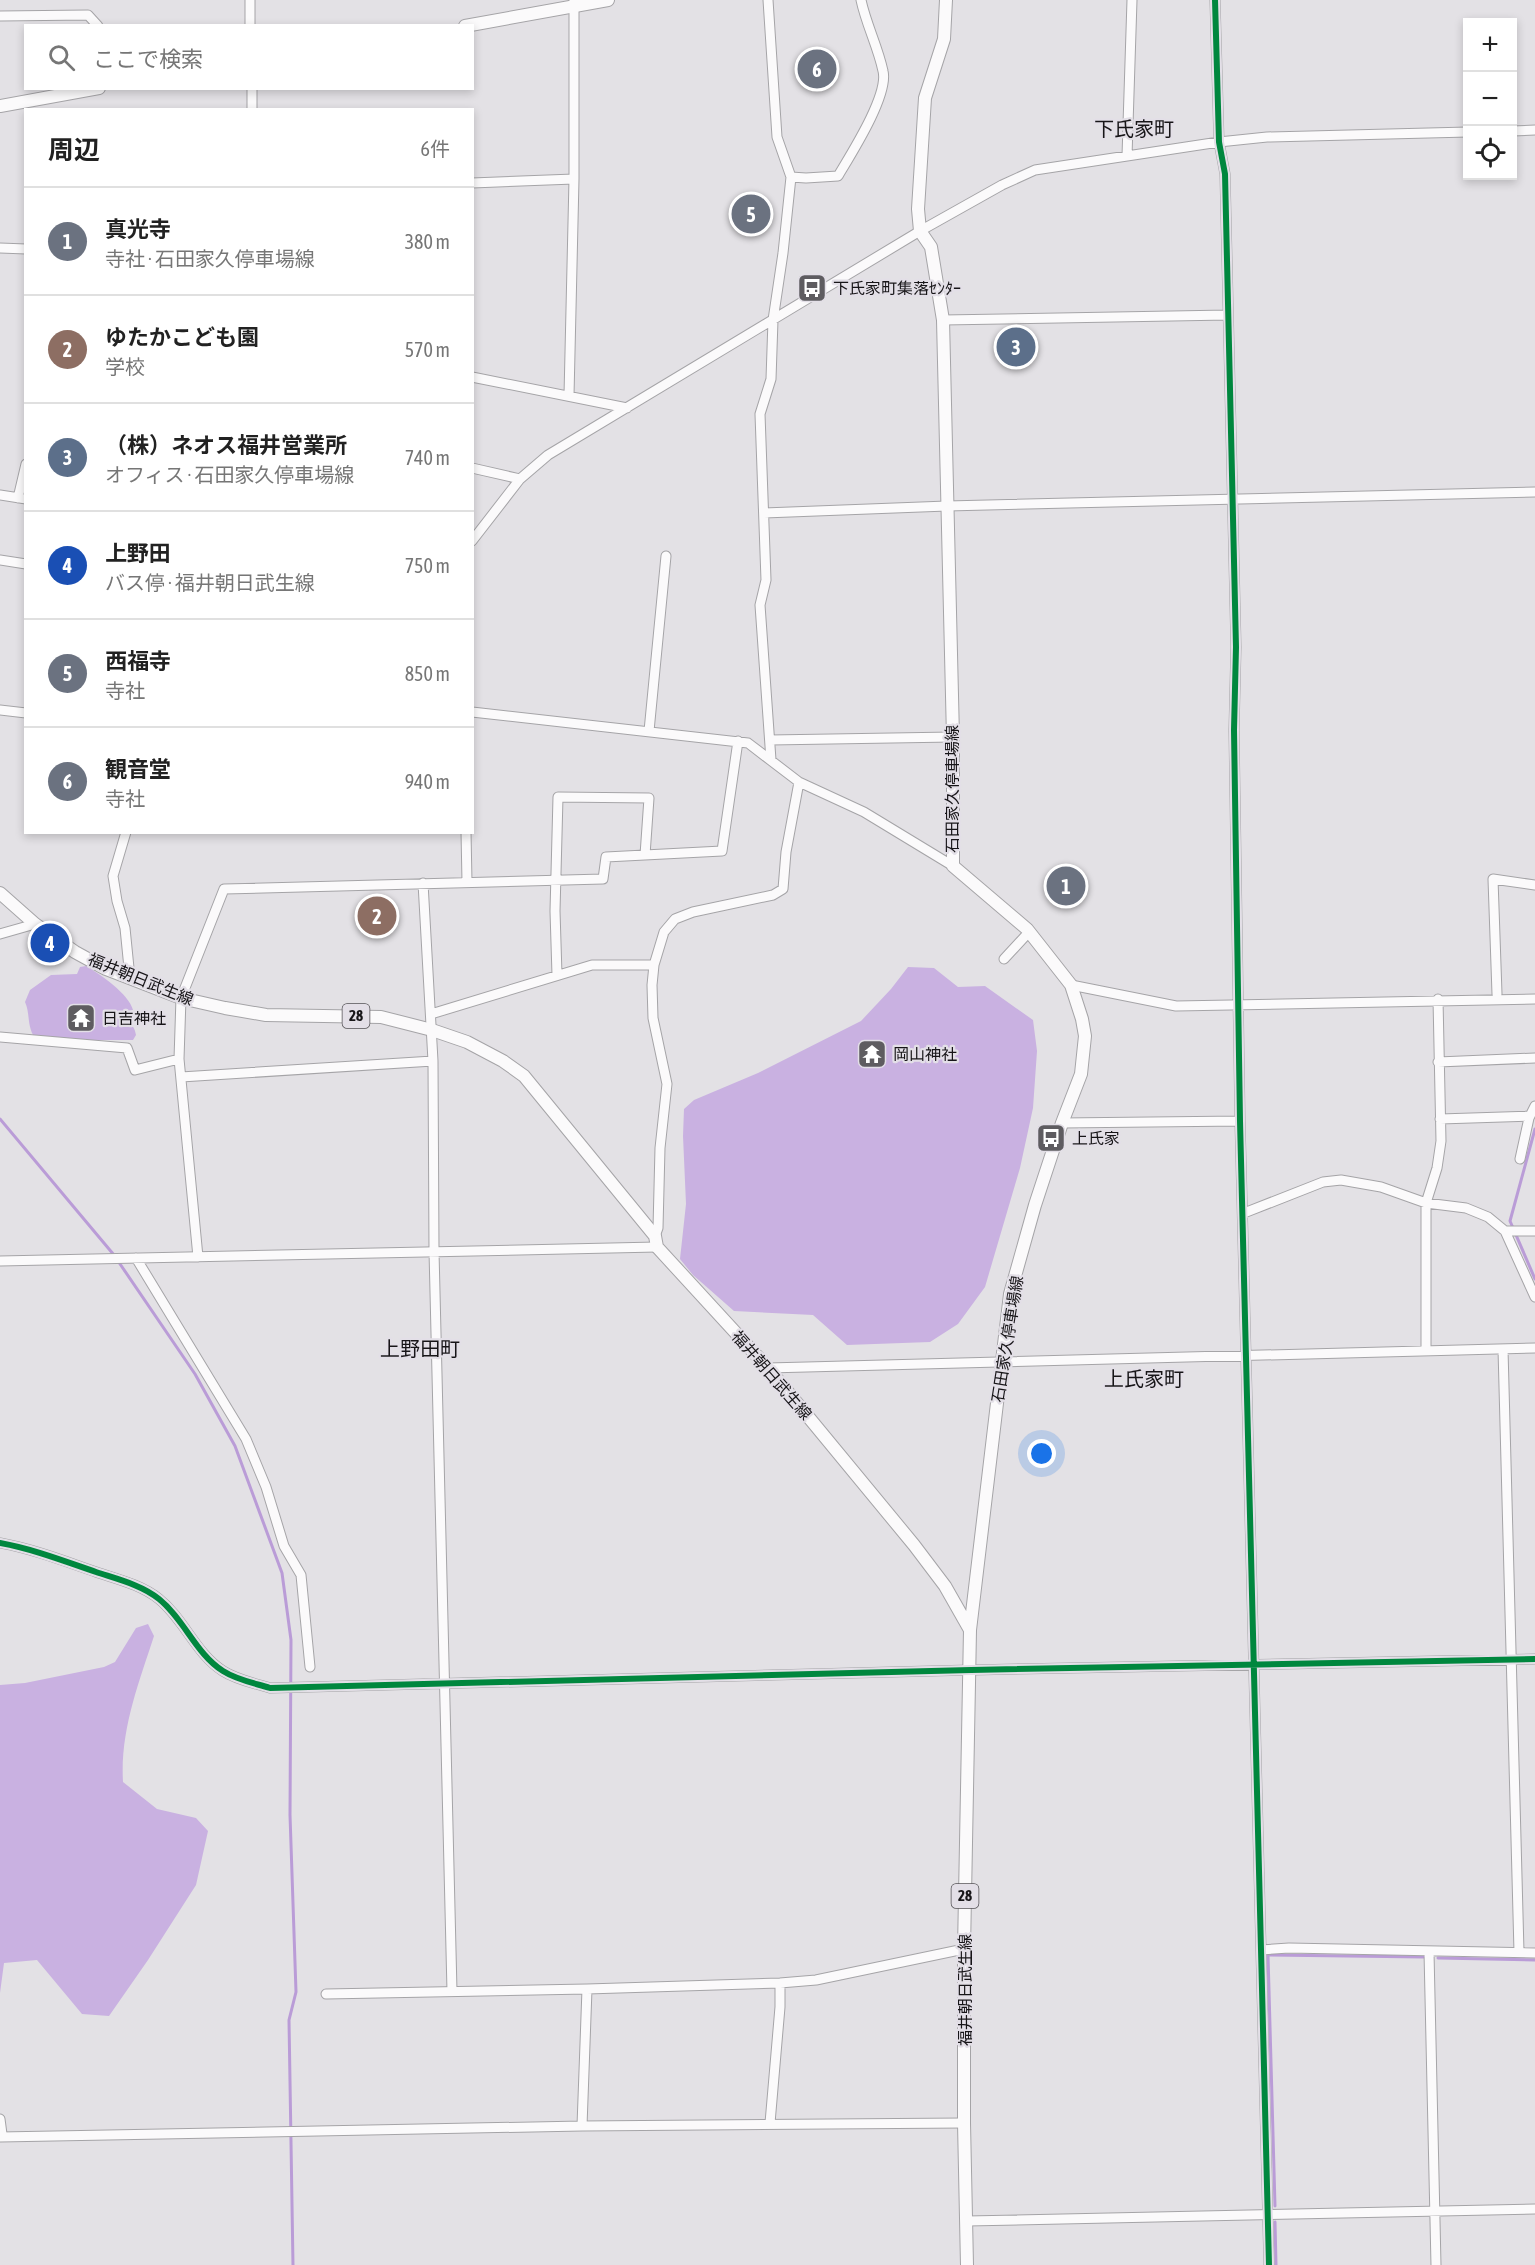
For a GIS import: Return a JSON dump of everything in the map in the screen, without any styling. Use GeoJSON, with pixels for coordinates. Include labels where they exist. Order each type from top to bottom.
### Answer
{"type":"FeatureCollection","features":[{"type":"Feature","properties":{"kind":"main road"},"geometry":{"type":"LineString","coordinates":[[474,24],[574,4],[608,0]]}},
{"type":"Feature","properties":{"kind":"main road","name":"石田家久停車場線"},"geometry":{"type":"LineString","coordinates":[[946,0],[944,39],[925,98],[918,209],[920,231],[932,247],[943,320],[953,866],[1029,932],[1071,985],[1085,1036],[1081,1074],[1062,1122],[1035,1205],[1010,1294],[970,1630]]}},
{"type":"Feature","properties":{"kind":"main road"},"geometry":{"type":"LineString","coordinates":[[0,106],[88,90]]}},
{"type":"Feature","properties":{"kind":"main road","name":"福井朝日武生線"},"geometry":{"type":"LineString","coordinates":[[0,893],[35,924],[75,952],[106,969],[181,998],[266,1014],[381,1017],[467,1042],[503,1061],[524,1076],[656,1241],[768,1368],[945,1586],[970,1630],[964,1949],[964,2123],[968,2265]]}},
{"type":"Feature","properties":{"kind":"street"},"geometry":{"type":"LineString","coordinates":[[250,0],[250,24]]}},
{"type":"Feature","properties":{"kind":"street"},"geometry":{"type":"LineString","coordinates":[[768,0],[777,137],[791,177],[773,320],[771,379],[760,414],[766,580],[760,605],[771,760]]}},
{"type":"Feature","properties":{"kind":"street"},"geometry":{"type":"LineString","coordinates":[[791,177],[838,176],[864,132],[884,85],[884,73],[878,48],[861,0]]}},
{"type":"Feature","properties":{"kind":"street"},"geometry":{"type":"LineString","coordinates":[[1127,156],[1132,0]]}},
{"type":"Feature","properties":{"kind":"street"},"geometry":{"type":"LineString","coordinates":[[1215,0],[1219,142],[1225,174],[1236,647],[1234,730],[1240,1121],[1269,2265]]}},
{"type":"Feature","properties":{"kind":"street"},"geometry":{"type":"LineString","coordinates":[[569,396],[574,179],[574,4]]}},
{"type":"Feature","properties":{"kind":"street"},"geometry":{"type":"LineString","coordinates":[[0,16],[88,15],[96,24]]}},
{"type":"Feature","properties":{"kind":"street"},"geometry":{"type":"LineString","coordinates":[[252,90],[252,108]]}},
{"type":"Feature","properties":{"kind":"street"},"geometry":{"type":"LineString","coordinates":[[1517,130],[1535,130]]}},
{"type":"Feature","properties":{"kind":"street"},"geometry":{"type":"LineString","coordinates":[[474,538],[520,479],[548,455],[920,231],[1002,185],[1035,170],[1219,142],[1267,137],[1463,132]]}},
{"type":"Feature","properties":{"kind":"street"},"geometry":{"type":"LineString","coordinates":[[474,183],[574,179]]}},
{"type":"Feature","properties":{"kind":"street"},"geometry":{"type":"LineString","coordinates":[[0,248],[24,249]]}},
{"type":"Feature","properties":{"kind":"street"},"geometry":{"type":"LineString","coordinates":[[943,320],[1228,315]]}},
{"type":"Feature","properties":{"kind":"street"},"geometry":{"type":"LineString","coordinates":[[474,376],[627,408]]}},
{"type":"Feature","properties":{"kind":"street"},"geometry":{"type":"LineString","coordinates":[[474,468],[520,479]]}},
{"type":"Feature","properties":{"kind":"street"},"geometry":{"type":"LineString","coordinates":[[0,495],[22,499],[24,482]]}},
{"type":"Feature","properties":{"kind":"street"},"geometry":{"type":"LineString","coordinates":[[764,513],[947,506],[1535,492]]}},
{"type":"Feature","properties":{"kind":"street"},"geometry":{"type":"LineString","coordinates":[[649,731],[666,556]]}},
{"type":"Feature","properties":{"kind":"street"},"geometry":{"type":"LineString","coordinates":[[0,560],[24,564]]}},
{"type":"Feature","properties":{"kind":"street"},"geometry":{"type":"LineString","coordinates":[[0,710],[24,713]]}},
{"type":"Feature","properties":{"kind":"street"},"geometry":{"type":"LineString","coordinates":[[474,712],[748,743],[799,782],[864,812],[953,866]]}},
{"type":"Feature","properties":{"kind":"street"},"geometry":{"type":"LineString","coordinates":[[770,740],[952,737]]}},
{"type":"Feature","properties":{"kind":"street"},"geometry":{"type":"LineString","coordinates":[[198,1257],[179,1059],[181,998],[224,889],[603,879],[606,857],[722,851],[738,741]]}},
{"type":"Feature","properties":{"kind":"street"},"geometry":{"type":"LineString","coordinates":[[0,1261],[434,1251],[656,1241],[660,1148],[666,1084],[653,1017],[654,965],[664,932],[675,919],[722,904],[773,895],[783,889],[786,852],[799,782]]}},
{"type":"Feature","properties":{"kind":"street"},"geometry":{"type":"LineString","coordinates":[[557,975],[555,880],[558,797],[649,798],[645,855]]}},
{"type":"Feature","properties":{"kind":"street"},"geometry":{"type":"LineString","coordinates":[[123,834],[113,876],[125,928],[130,978]]}},
{"type":"Feature","properties":{"kind":"street"},"geometry":{"type":"LineString","coordinates":[[466,834],[467,882]]}},
{"type":"Feature","properties":{"kind":"street"},"geometry":{"type":"LineString","coordinates":[[1497,994],[1493,879],[1535,885]]}},
{"type":"Feature","properties":{"kind":"street"},"geometry":{"type":"LineString","coordinates":[[423,883],[433,1061],[434,1251],[452,1991]]}},
{"type":"Feature","properties":{"kind":"street"},"geometry":{"type":"LineString","coordinates":[[0,934],[35,924]]}},
{"type":"Feature","properties":{"kind":"street"},"geometry":{"type":"LineString","coordinates":[[1004,959],[1029,932]]}},
{"type":"Feature","properties":{"kind":"street"},"geometry":{"type":"LineString","coordinates":[[431,1014],[592,965],[654,965]]}},
{"type":"Feature","properties":{"kind":"street"},"geometry":{"type":"LineString","coordinates":[[1071,985],[1176,1006],[1438,999],[1535,999]]}},
{"type":"Feature","properties":{"kind":"street"},"geometry":{"type":"LineString","coordinates":[[1426,1350],[1426,1203],[1437,1168],[1441,1141],[1438,999]]}},
{"type":"Feature","properties":{"kind":"street"},"geometry":{"type":"LineString","coordinates":[[0,1037],[127,1048],[135,1070],[179,1059]]}},
{"type":"Feature","properties":{"kind":"street"},"geometry":{"type":"LineString","coordinates":[[1438,1062],[1535,1059]]}},
{"type":"Feature","properties":{"kind":"street"},"geometry":{"type":"LineString","coordinates":[[181,1077],[433,1061]]}},
{"type":"Feature","properties":{"kind":"street"},"geometry":{"type":"LineString","coordinates":[[1520,1159],[1530,1116],[1535,1106]]}},
{"type":"Feature","properties":{"kind":"street"},"geometry":{"type":"LineString","coordinates":[[1440,1119],[1530,1116]]}},
{"type":"Feature","properties":{"kind":"street"},"geometry":{"type":"LineString","coordinates":[[1062,1122],[1240,1121]]}},
{"type":"Feature","properties":{"kind":"street"},"geometry":{"type":"LineString","coordinates":[[1244,1213],[1323,1182],[1341,1180],[1381,1187],[1426,1203],[1466,1208],[1510,1230],[1535,1232]]}},
{"type":"Feature","properties":{"kind":"street"},"geometry":{"type":"LineString","coordinates":[[1510,1230],[1535,1297]]}},
{"type":"Feature","properties":{"kind":"street"},"geometry":{"type":"LineString","coordinates":[[136,1258],[246,1439],[266,1487],[284,1546],[301,1575],[310,1667]]}},
{"type":"Feature","properties":{"kind":"street"},"geometry":{"type":"LineString","coordinates":[[768,1368],[1535,1348]]}},
{"type":"Feature","properties":{"kind":"street"},"geometry":{"type":"LineString","coordinates":[[1503,1349],[1519,1952]]}},
{"type":"Feature","properties":{"kind":"street"},"geometry":{"type":"LineString","coordinates":[[0,1542],[26,1547],[135,1586],[157,1597],[174,1612],[207,1657],[222,1671],[241,1680],[270,1688],[971,1670],[1535,1659]]}},
{"type":"Feature","properties":{"kind":"street"},"geometry":{"type":"LineString","coordinates":[[1261,1950],[1289,1948],[1535,1953]]}},
{"type":"Feature","properties":{"kind":"street"},"geometry":{"type":"LineString","coordinates":[[326,1994],[780,1983],[816,1980],[964,1949]]}},
{"type":"Feature","properties":{"kind":"street"},"geometry":{"type":"LineString","coordinates":[[1429,1952],[1436,2265]]}},
{"type":"Feature","properties":{"kind":"street"},"geometry":{"type":"LineString","coordinates":[[770,2123],[780,1983]]}},
{"type":"Feature","properties":{"kind":"street"},"geometry":{"type":"LineString","coordinates":[[582,2126],[587,1989]]}},
{"type":"Feature","properties":{"kind":"street"},"geometry":{"type":"LineString","coordinates":[[0,2119],[2,2134],[0,2136],[770,2123],[964,2123]]}},
{"type":"Feature","properties":{"kind":"street"},"geometry":{"type":"LineString","coordinates":[[967,2221],[1535,2209]]}},
{"type":"Feature","properties":{"kind":"shaded area"},"geometry":{"type":"Polygon","coordinates":[[[86,966],[113,985],[130,1004],[133,1010],[116,1013],[114,1017],[131,1024],[136,1035],[133,1040],[73,1040],[33,1035],[25,1002],[30,990],[51,975],[77,974],[80,967],[86,966]]]}},
{"type":"Feature","properties":{"kind":"shaded area"},"geometry":{"type":"Polygon","coordinates":[[[908,967],[934,968],[958,987],[985,986],[1033,1020],[1037,1051],[1033,1108],[1020,1168],[985,1287],[958,1324],[930,1342],[847,1345],[813,1315],[734,1311],[693,1275],[680,1259],[686,1204],[684,1109],[694,1100],[758,1073],[861,1021],[908,967]]]}},
{"type":"Feature","properties":{"kind":"shaded area"},"geometry":{"type":"Polygon","coordinates":[[[148,1624],[154,1636],[127,1726],[123,1782],[157,1809],[196,1818],[208,1831],[196,1885],[109,2016],[82,2014],[37,1960],[4,1963],[0,1993],[0,1685],[25,1683],[104,1667],[115,1662],[136,1628],[148,1624]]]}},
{"type":"Feature","properties":{"kind":"waterway"},"geometry":{"type":"LineString","coordinates":[[0,1119],[114,1255]]}},
{"type":"Feature","properties":{"kind":"waterway"},"geometry":{"type":"LineString","coordinates":[[1535,1129],[1510,1221],[1535,1279]]}},
{"type":"Feature","properties":{"kind":"waterway"},"geometry":{"type":"LineString","coordinates":[[118,1261],[195,1374],[235,1446],[282,1573],[291,1640],[290,1815],[296,1992],[289,2020],[293,2265]]}},
{"type":"Feature","properties":{"kind":"waterway"},"geometry":{"type":"LineString","coordinates":[[1275,2206],[1268,1955],[1424,1957]]}},
{"type":"Feature","properties":{"kind":"waterway"},"geometry":{"type":"LineString","coordinates":[[1438,1958],[1535,1960]]}},
{"type":"Feature","properties":{"kind":"waterway"},"geometry":{"type":"LineString","coordinates":[[1275,2222],[1276,2265]]}},
{"type":"Feature","properties":{"kind":"cycle path"},"geometry":{"type":"LineString","coordinates":[[1215,0],[1219,142],[1225,174],[1236,647],[1234,730],[1240,1121],[1269,2265]]}},
{"type":"Feature","properties":{"kind":"cycle path"},"geometry":{"type":"LineString","coordinates":[[0,1543],[48,1556],[145,1590],[168,1607],[197,1646],[214,1664],[234,1677],[270,1688],[971,1670],[1535,1659]]}},
{"type":"Feature","properties":{"kind":"place","name":"観音堂"},"geometry":{"type":"Point","coordinates":[817,69]}},
{"type":"Feature","properties":{"kind":"place","name":"西福寺"},"geometry":{"type":"Point","coordinates":[751,214]}},
{"type":"Feature","properties":{"kind":"place","name":"下氏家町集落ｾﾝﾀｰ"},"geometry":{"type":"Point","coordinates":[812,288]}},
{"type":"Feature","properties":{"kind":"place","name":"（株）ネオス福井営業所"},"geometry":{"type":"Point","coordinates":[1016,347]}},
{"type":"Feature","properties":{"kind":"place","name":"真光寺"},"geometry":{"type":"Point","coordinates":[1066,886]}},
{"type":"Feature","properties":{"kind":"place","name":"ゆたかこども園"},"geometry":{"type":"Point","coordinates":[377,916]}},
{"type":"Feature","properties":{"kind":"place","name":"上野田"},"geometry":{"type":"Point","coordinates":[50,943]}},
{"type":"Feature","properties":{"kind":"place","name":"日吉神社"},"geometry":{"type":"Point","coordinates":[81,1018]}},
{"type":"Feature","properties":{"kind":"place","name":"岡山神社"},"geometry":{"type":"Point","coordinates":[872,1054]}},
{"type":"Feature","properties":{"kind":"place","name":"上氏家"},"geometry":{"type":"Point","coordinates":[1051,1138]}},
{"type":"Feature","properties":{"kind":"district","name":"下氏家町"},"geometry":{"type":"Point","coordinates":[1134,129]}},
{"type":"Feature","properties":{"kind":"district","name":"上野田町"},"geometry":{"type":"Point","coordinates":[420,1349]}},
{"type":"Feature","properties":{"kind":"district","name":"上氏家町"},"geometry":{"type":"Point","coordinates":[1144,1379]}}]}
